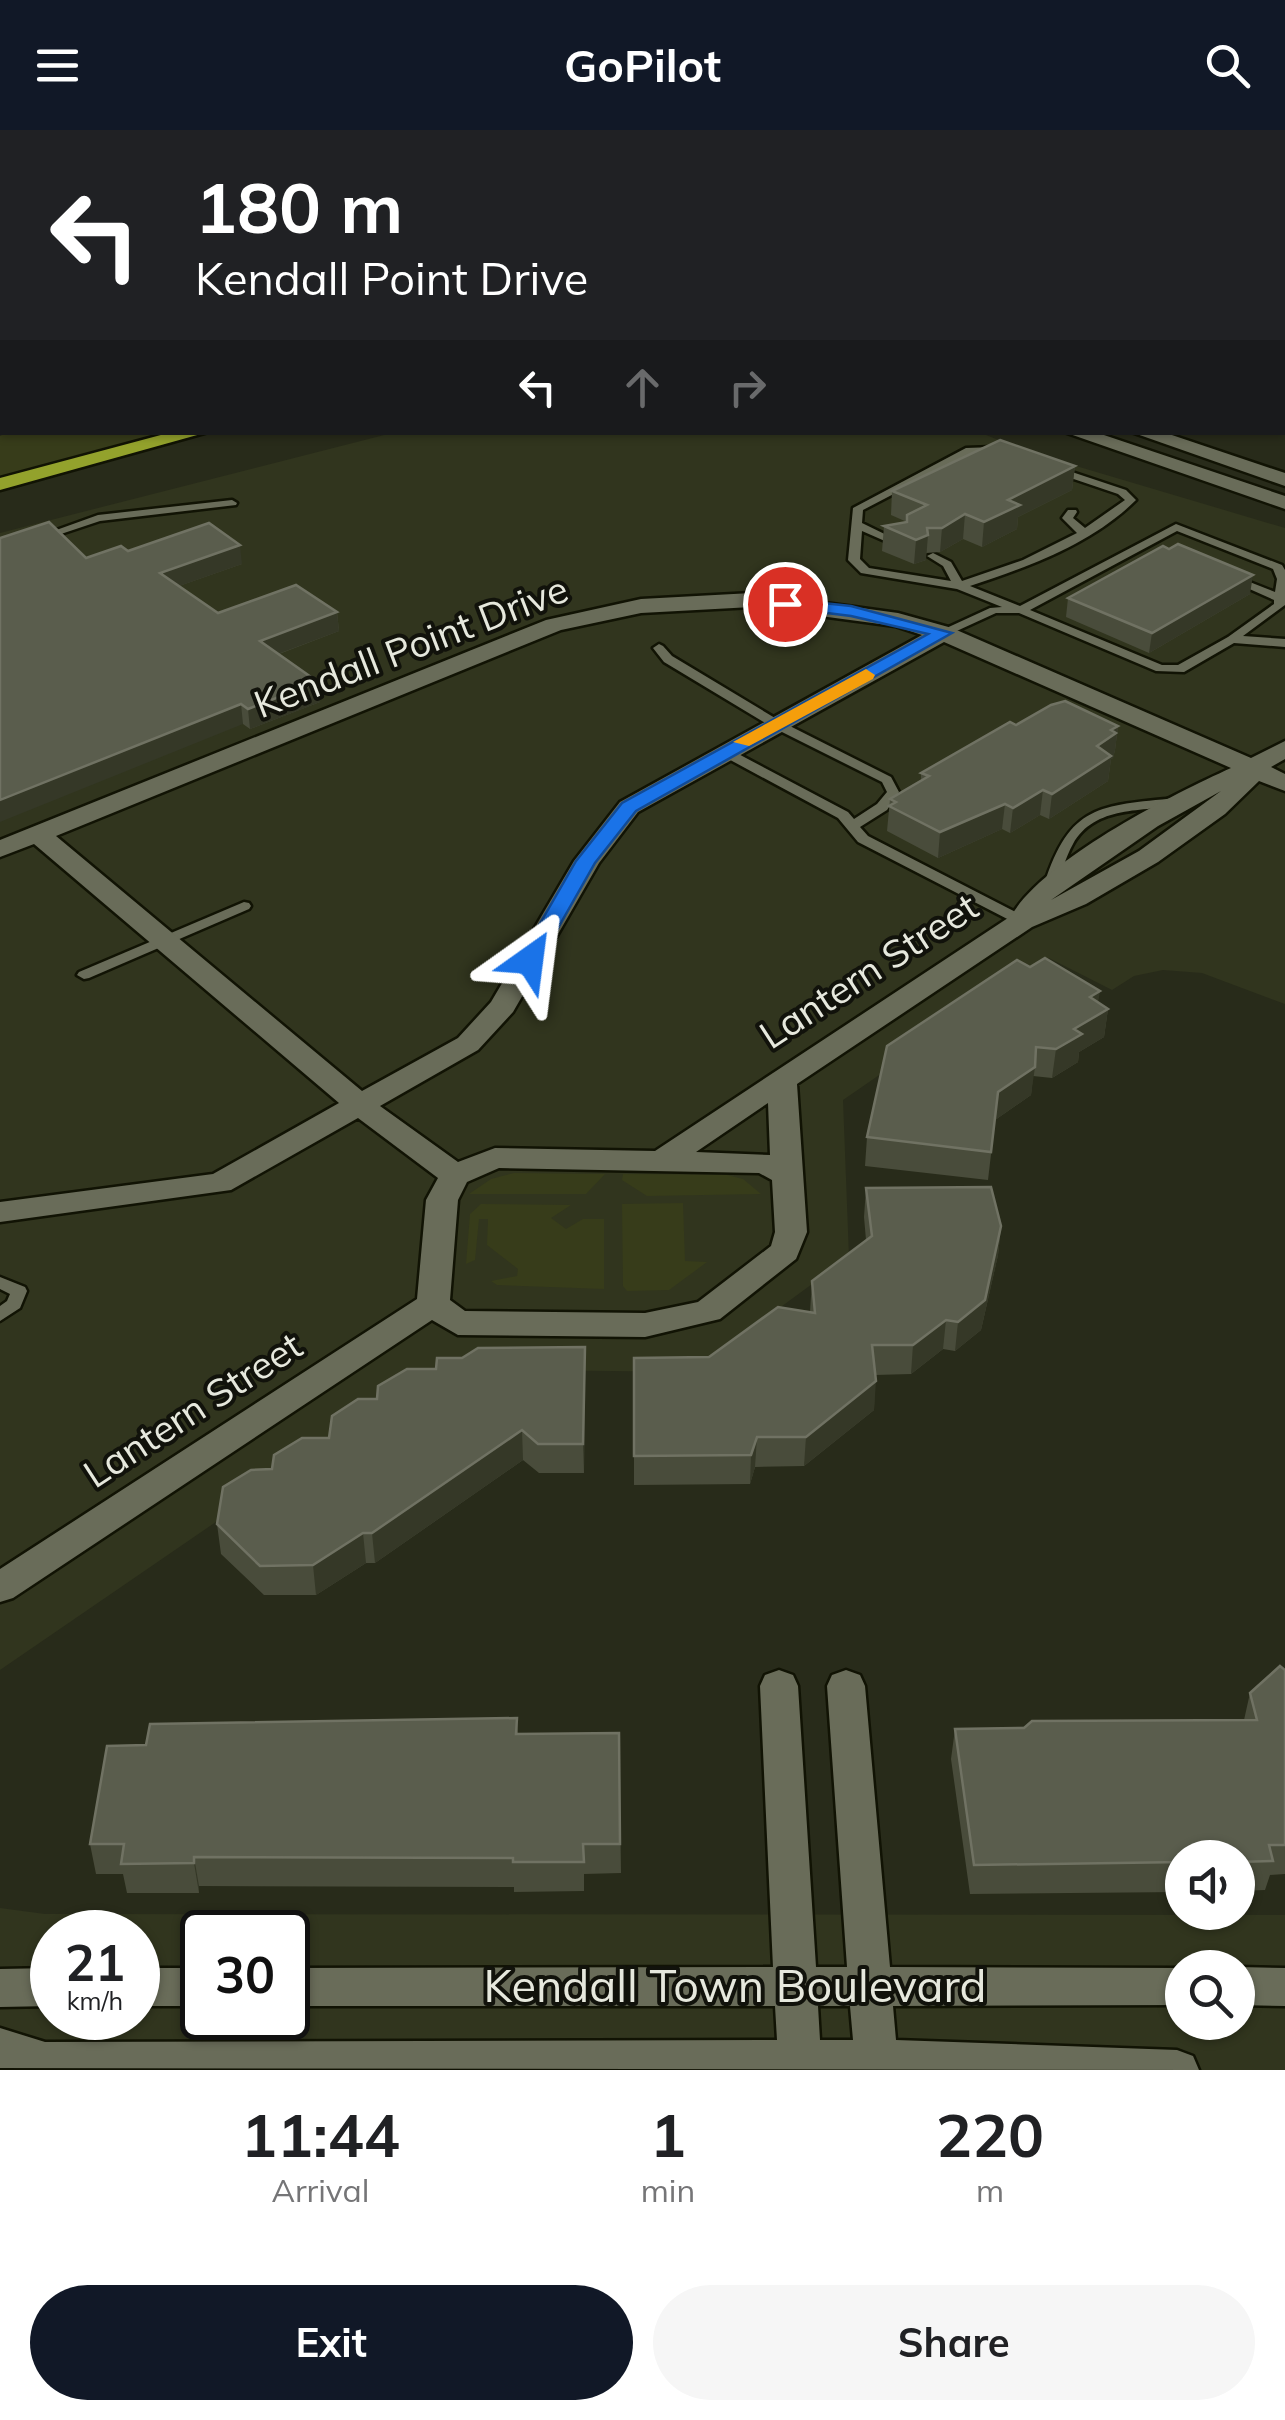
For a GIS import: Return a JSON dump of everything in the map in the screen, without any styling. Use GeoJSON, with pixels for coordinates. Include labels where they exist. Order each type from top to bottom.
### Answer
{"type":"FeatureCollection","features":[{"type":"Feature","properties":{"kind":"highway"},"geometry":{"type":"LineString","coordinates":[[0,484],[187,435]]}},
{"type":"Feature","properties":{"kind":"street"},"geometry":{"type":"LineString","coordinates":[[1083,435],[1285,504]]}},
{"type":"Feature","properties":{"kind":"street"},"geometry":{"type":"LineString","coordinates":[[1150,435],[1285,480]]}},
{"type":"Feature","properties":{"kind":"street","name":"Kendall Point Drive"},"geometry":{"type":"LineString","coordinates":[[0,849],[554,626],[641,606],[752,600],[851,611],[944,633],[1285,784]]}},
{"type":"Feature","properties":{"kind":"street"},"geometry":{"type":"LineString","coordinates":[[0,1212],[208,1186],[246,1172],[468,1044],[488,1026],[609,828],[644,798],[944,633]]}},
{"type":"Feature","properties":{"kind":"street","name":"Lantern Street"},"geometry":{"type":"LineString","coordinates":[[1022,921],[1033,902],[1052,885],[1180,802],[1224,778],[1256,768],[1285,748]]}},
{"type":"Feature","properties":{"kind":"street","name":"Lantern Street"},"geometry":{"type":"LineString","coordinates":[[664,1159],[1022,921],[1049,915],[1077,900],[1211,813],[1246,786],[1256,768]]}},
{"type":"Feature","properties":{"kind":"street"},"geometry":{"type":"LineString","coordinates":[[38,834],[362,1106],[455,1175]]}},
{"type":"Feature","properties":{"kind":"street"},"geometry":{"type":"LineString","coordinates":[[782,1078],[790,1232],[785,1251],[708,1311],[645,1325],[458,1323],[433,1304],[442,1200],[455,1175],[494,1158],[763,1163],[787,1178]]}},
{"type":"Feature","properties":{"kind":"street","name":"Lantern Street"},"geometry":{"type":"LineString","coordinates":[[0,1588],[433,1304]]}},
{"type":"Feature","properties":{"kind":"street"},"geometry":{"type":"LineString","coordinates":[[779,1686],[800,2066]]}},
{"type":"Feature","properties":{"kind":"street"},"geometry":{"type":"LineString","coordinates":[[846,1686],[876,2065]]}},
{"type":"Feature","properties":{"kind":"street","name":"Kendall Town Boulevard"},"geometry":{"type":"LineString","coordinates":[[310,1987],[1165,1986]]}},
{"type":"Feature","properties":{"kind":"street"},"geometry":{"type":"LineString","coordinates":[[1255,1986],[1285,1986]]}},
{"type":"Feature","properties":{"kind":"street"},"geometry":{"type":"LineString","coordinates":[[0,1988],[30,1987]]}},
{"type":"Feature","properties":{"kind":"street","name":"Kendall Town Boulevard"},"geometry":{"type":"LineString","coordinates":[[0,2048],[45,2062],[1177,2070]]}},
{"type":"Feature","properties":{"kind":"lane"},"geometry":{"type":"LineString","coordinates":[[944,633],[994,610],[1022,610],[1176,527],[1278,567],[1283,579],[1279,605],[1180,669],[1160,668],[1022,610],[958,586],[865,571],[854,560],[858,508],[970,450],[1012,456]]}},
{"type":"Feature","properties":{"kind":"lane"},"geometry":{"type":"LineString","coordinates":[[958,586],[998,576],[1111,518],[1131,500],[1111,488],[1045,466]]}},
{"type":"Feature","properties":{"kind":"lane"},"geometry":{"type":"LineString","coordinates":[[1094,497],[1111,488]]}},
{"type":"Feature","properties":{"kind":"lane"},"geometry":{"type":"LineString","coordinates":[[32,540],[98,518],[232,503]]}},
{"type":"Feature","properties":{"kind":"lane"},"geometry":{"type":"LineString","coordinates":[[1072,512],[1067,518],[1083,532]]}},
{"type":"Feature","properties":{"kind":"lane"},"geometry":{"type":"LineString","coordinates":[[856,524],[898,543]]}},
{"type":"Feature","properties":{"kind":"lane"},"geometry":{"type":"LineString","coordinates":[[933,556],[947,564],[958,586]]}},
{"type":"Feature","properties":{"kind":"lane"},"geometry":{"type":"LineString","coordinates":[[1226,576],[1280,598]]}},
{"type":"Feature","properties":{"kind":"lane"},"geometry":{"type":"LineString","coordinates":[[1232,638],[1285,643]]}},
{"type":"Feature","properties":{"kind":"lane"},"geometry":{"type":"LineString","coordinates":[[659,648],[668,659],[776,724],[887,780],[893,792],[882,807],[852,826]]}},
{"type":"Feature","properties":{"kind":"lane"},"geometry":{"type":"LineString","coordinates":[[725,752],[844,815],[863,840],[1022,921]]}},
{"type":"Feature","properties":{"kind":"lane"},"geometry":{"type":"LineString","coordinates":[[84,976],[244,906]]}},
{"type":"Feature","properties":{"kind":"lane"},"geometry":{"type":"LineString","coordinates":[[0,1283],[18,1291],[14,1304],[0,1315]]}},
{"type":"Feature","properties":{"kind":"shaded area"},"geometry":{"type":"Polygon","coordinates":[[[2,435],[177,435],[0,480],[2,435]]]}},
{"type":"Feature","properties":{"kind":"shaded area"},"geometry":{"type":"Polygon","coordinates":[[[384,435],[986,435],[1029,452],[1285,528],[1285,1004],[1202,973],[1163,970],[1134,976],[1112,990],[1049,958],[843,1100],[849,1257],[692,1372],[439,1369],[0,1670],[0,533],[384,435]]]}},
{"type":"Feature","properties":{"kind":"shaded area"},"geometry":{"type":"Polygon","coordinates":[[[514,1173],[605,1174],[586,1194],[469,1194],[491,1179],[514,1173]]]}},
{"type":"Feature","properties":{"kind":"shaded area"},"geometry":{"type":"Polygon","coordinates":[[[623,1174],[727,1175],[743,1179],[761,1194],[647,1196],[622,1180],[623,1174]]]}},
{"type":"Feature","properties":{"kind":"shaded area"},"geometry":{"type":"Polygon","coordinates":[[[683,1203],[685,1261],[707,1262],[669,1290],[627,1291],[623,1286],[622,1204],[683,1203]]]}},
{"type":"Feature","properties":{"kind":"shaded area"},"geometry":{"type":"Polygon","coordinates":[[[481,1204],[571,1205],[551,1218],[566,1229],[583,1219],[604,1219],[604,1289],[497,1285],[491,1281],[517,1276],[518,1269],[487,1245],[488,1219],[479,1219],[475,1260],[466,1264],[470,1214],[481,1204]]]}},
{"type":"Feature","properties":{"kind":"shaded area"},"geometry":{"type":"Polygon","coordinates":[[[0,1908],[30,1912],[30,2040],[160,2040],[160,1914],[180,1914],[180,2040],[310,2040],[310,1914],[1165,1915],[1165,1930],[1255,1930],[1255,1915],[1285,1915],[1285,2070],[0,2070],[0,1908]]]}},
{"type":"Feature","properties":{"kind":"building"},"geometry":{"type":"Polygon","coordinates":[[[1000,440],[1075,466],[1008,500],[1020,505],[984,522],[965,514],[942,528],[927,528],[928,535],[916,540],[884,526],[907,522],[907,515],[927,505],[892,491],[1000,440]]]}},
{"type":"Feature","properties":{"kind":"building"},"geometry":{"type":"Polygon","coordinates":[[[49,522],[86,558],[121,546],[128,551],[209,523],[240,545],[160,573],[218,613],[296,585],[337,612],[260,641],[318,682],[248,709],[241,704],[0,800],[0,538],[49,522]]]}},
{"type":"Feature","properties":{"kind":"building"},"geometry":{"type":"Polygon","coordinates":[[[1178,544],[1253,575],[1152,633],[1068,598],[1163,546],[1169,549],[1178,544]]]}},
{"type":"Feature","properties":{"kind":"building"},"geometry":{"type":"Polygon","coordinates":[[[1065,701],[1118,726],[1111,730],[1116,733],[1097,746],[1111,756],[1052,794],[1043,790],[1013,808],[1005,804],[940,832],[889,806],[896,802],[890,799],[929,776],[921,773],[1010,722],[1016,725],[1065,701]]]}},
{"type":"Feature","properties":{"kind":"building"},"geometry":{"type":"Polygon","coordinates":[[[1045,958],[1100,991],[1090,997],[1108,1009],[1074,1029],[1082,1034],[1056,1049],[1036,1047],[1035,1067],[998,1092],[991,1152],[867,1137],[887,1046],[1017,960],[1030,967],[1045,958]]]}},
{"type":"Feature","properties":{"kind":"building"},"geometry":{"type":"Polygon","coordinates":[[[991,1187],[1001,1226],[985,1300],[958,1322],[946,1320],[913,1345],[872,1345],[876,1381],[806,1437],[757,1437],[751,1455],[634,1456],[634,1358],[709,1357],[778,1307],[815,1313],[812,1281],[872,1236],[866,1188],[991,1187]]]}},
{"type":"Feature","properties":{"kind":"building"},"geometry":{"type":"Polygon","coordinates":[[[585,1347],[583,1444],[538,1444],[522,1430],[372,1533],[363,1533],[313,1565],[260,1566],[217,1524],[223,1487],[251,1470],[272,1469],[274,1455],[302,1438],[329,1438],[332,1416],[358,1399],[377,1399],[378,1386],[407,1369],[436,1369],[437,1358],[462,1358],[478,1348],[585,1347]]]}},
{"type":"Feature","properties":{"kind":"building"},"geometry":{"type":"Polygon","coordinates":[[[1280,1666],[1285,1670],[1285,1845],[1269,1845],[1273,1861],[1255,1862],[1255,1840],[1165,1840],[1165,1862],[974,1865],[955,1729],[1024,1728],[1032,1721],[1257,1720],[1250,1693],[1280,1666]]]}},
{"type":"Feature","properties":{"kind":"building"},"geometry":{"type":"Polygon","coordinates":[[[517,1718],[516,1734],[619,1733],[620,1844],[583,1844],[584,1862],[513,1862],[513,1858],[194,1857],[194,1863],[121,1864],[124,1844],[90,1844],[107,1746],[146,1745],[150,1724],[517,1718]]]}},
{"type":"Feature","properties":{"kind":"slow traffic"},"geometry":{"type":"LineString","coordinates":[[743,742],[866,675]]}},
{"type":"Feature","properties":{"kind":"route"},"geometry":{"type":"LineString","coordinates":[[530,960],[586,861],[629,807],[944,633],[851,611],[785,604]]}}]}
